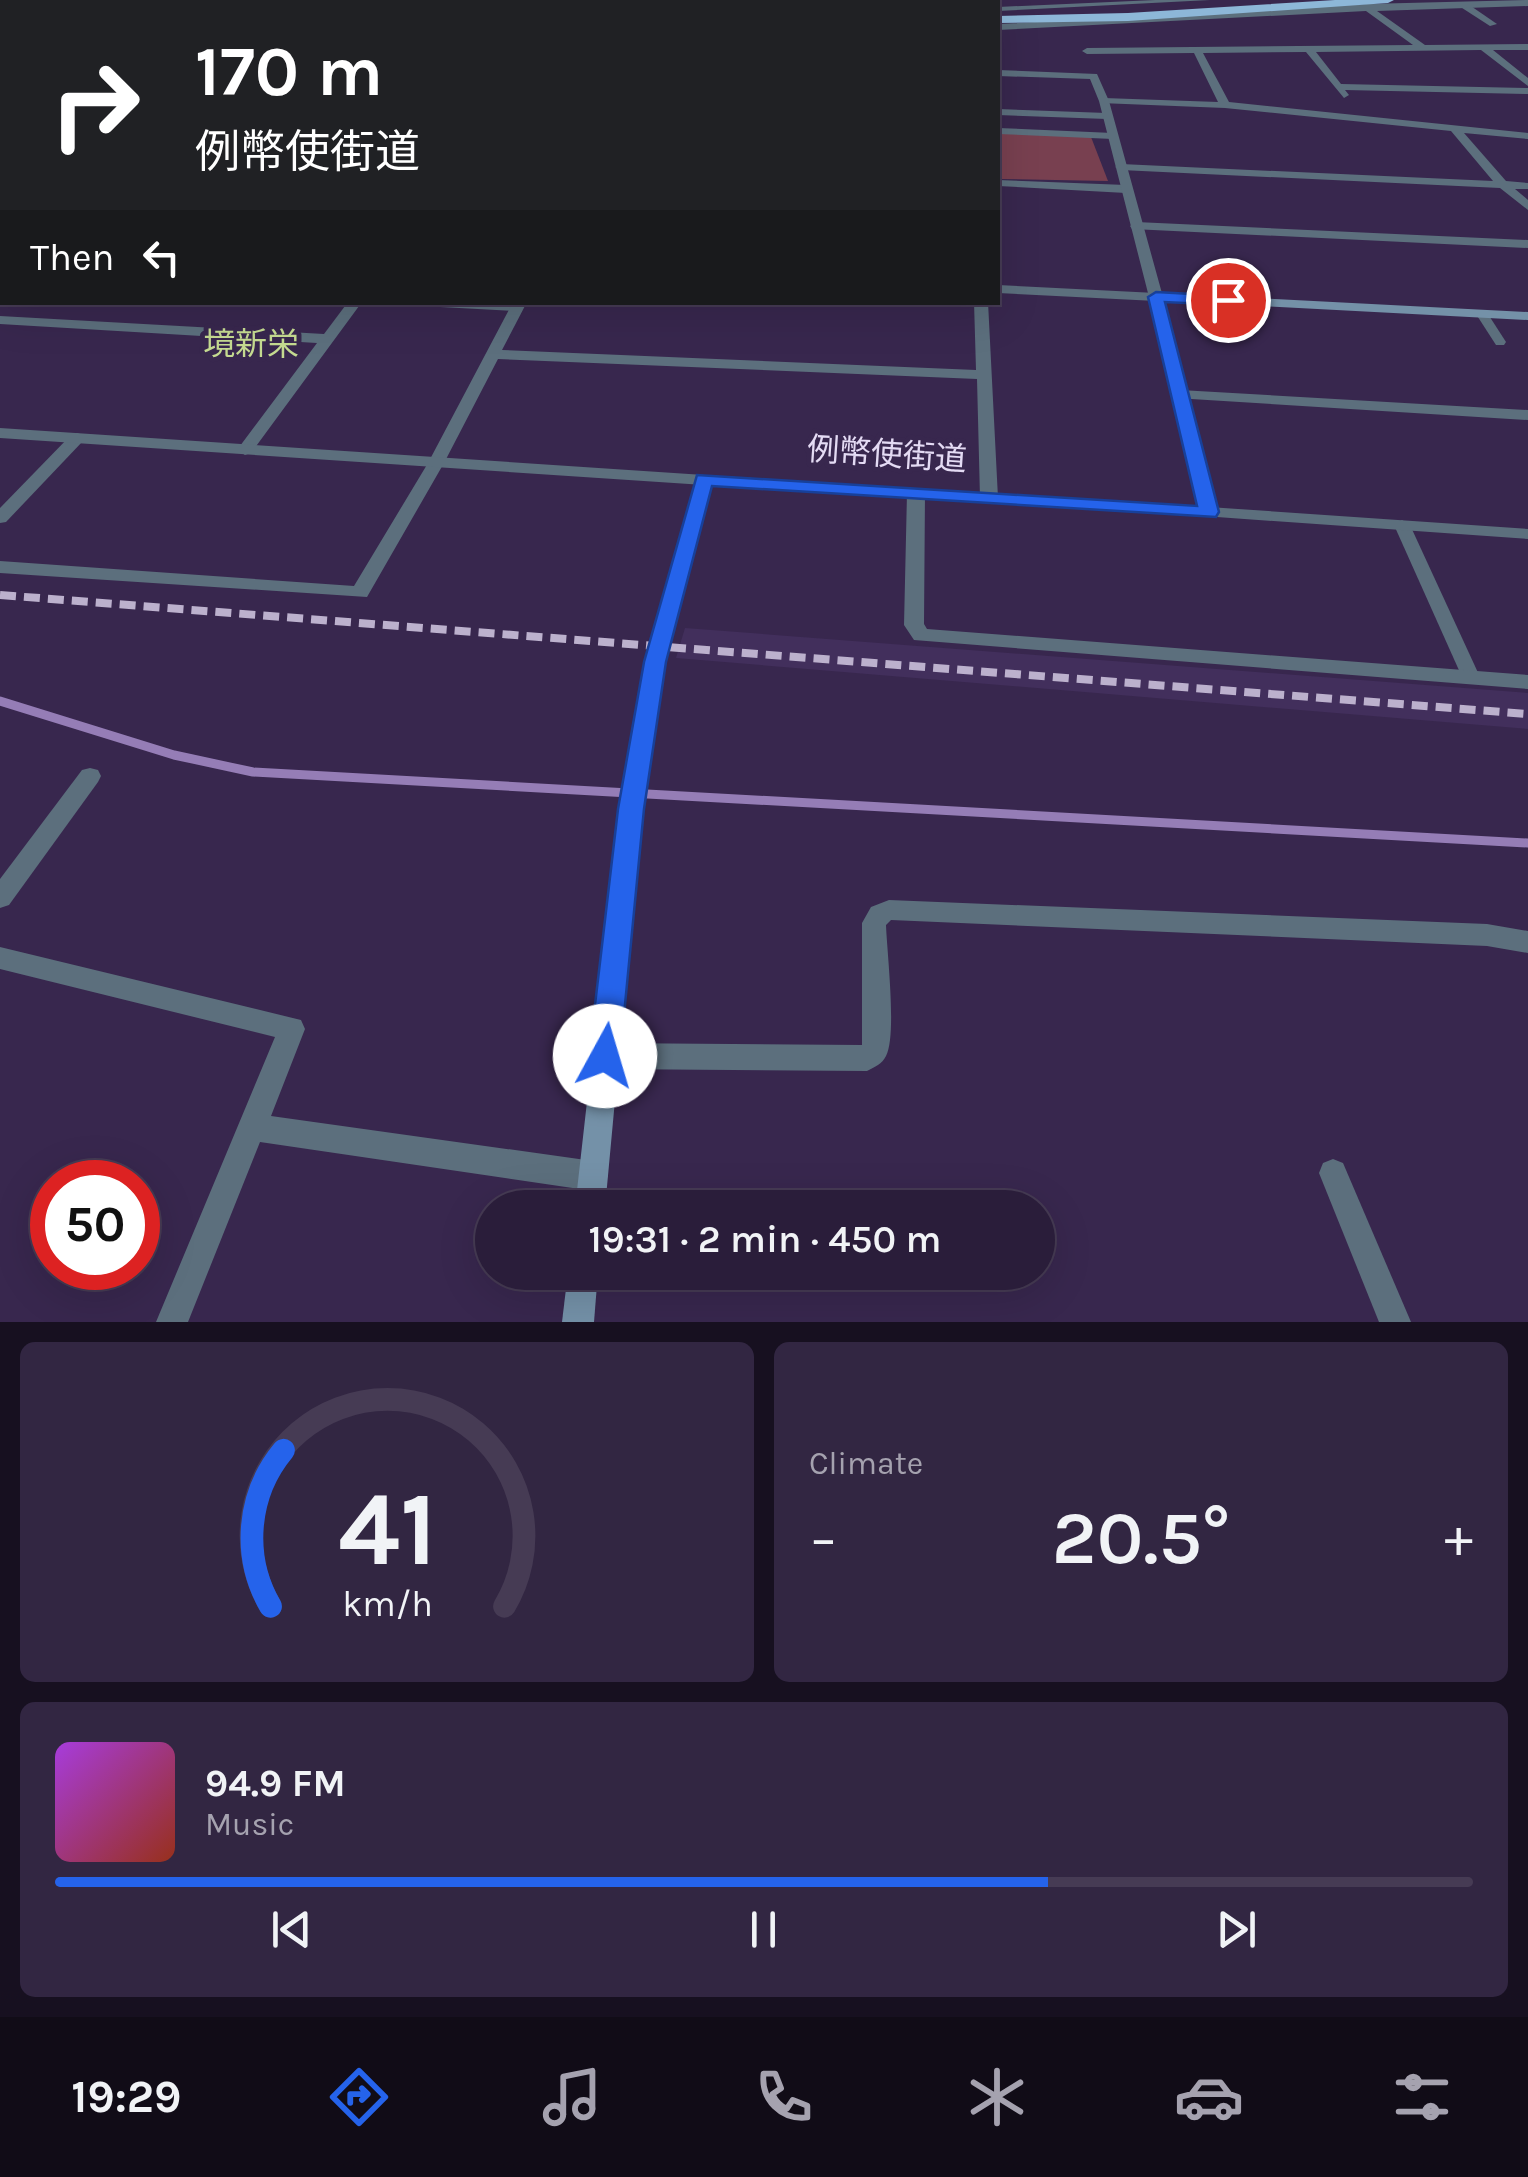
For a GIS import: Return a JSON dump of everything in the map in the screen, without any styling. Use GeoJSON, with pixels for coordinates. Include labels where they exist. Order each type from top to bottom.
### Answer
{"type":"FeatureCollection","features":[{"type":"Feature","properties":{"kind":"highway"},"geometry":{"type":"LineString","coordinates":[[1000,18],[1307,0]]}},
{"type":"Feature","properties":{"kind":"highway"},"geometry":{"type":"LineString","coordinates":[[1000,18],[1128,17],[1388,0]]}},
{"type":"Feature","properties":{"kind":"main road"},"geometry":{"type":"LineString","coordinates":[[1209,512],[1156,297],[1528,316]]}},
{"type":"Feature","properties":{"kind":"main road"},"geometry":{"type":"LineString","coordinates":[[592,1190],[631,809],[655,662],[704,480]]}},
{"type":"Feature","properties":{"kind":"main road","name":"例幣使街道"},"geometry":{"type":"LineString","coordinates":[[704,480],[1209,512]]}},
{"type":"Feature","properties":{"kind":"main road"},"geometry":{"type":"LineString","coordinates":[[578,1322],[581,1290]]}},
{"type":"Feature","properties":{"kind":"street"},"geometry":{"type":"LineString","coordinates":[[1000,18],[1076,24],[1366,7],[1528,3]]}},
{"type":"Feature","properties":{"kind":"street"},"geometry":{"type":"LineString","coordinates":[[1366,7],[1424,48]]}},
{"type":"Feature","properties":{"kind":"street"},"geometry":{"type":"LineString","coordinates":[[1000,289],[1156,297],[1104,101],[1076,24]]}},
{"type":"Feature","properties":{"kind":"street"},"geometry":{"type":"LineString","coordinates":[[1483,47],[1528,82]]}},
{"type":"Feature","properties":{"kind":"street"},"geometry":{"type":"LineString","coordinates":[[1087,50],[1528,47]]}},
{"type":"Feature","properties":{"kind":"street"},"geometry":{"type":"LineString","coordinates":[[1310,49],[1358,118]]}},
{"type":"Feature","properties":{"kind":"street"},"geometry":{"type":"LineString","coordinates":[[1197,50],[1225,105]]}},
{"type":"Feature","properties":{"kind":"street"},"geometry":{"type":"LineString","coordinates":[[1000,73],[1094,76]]}},
{"type":"Feature","properties":{"kind":"street"},"geometry":{"type":"LineString","coordinates":[[1339,87],[1528,91]]}},
{"type":"Feature","properties":{"kind":"street"},"geometry":{"type":"LineString","coordinates":[[1104,101],[1225,105],[1528,136]]}},
{"type":"Feature","properties":{"kind":"street"},"geometry":{"type":"LineString","coordinates":[[1000,112],[1107,116]]}},
{"type":"Feature","properties":{"kind":"street"},"geometry":{"type":"LineString","coordinates":[[1454,129],[1502,184],[1528,206]]}},
{"type":"Feature","properties":{"kind":"street"},"geometry":{"type":"LineString","coordinates":[[1000,131],[1113,136]]}},
{"type":"Feature","properties":{"kind":"street"},"geometry":{"type":"LineString","coordinates":[[1122,166],[1528,186]]}},
{"type":"Feature","properties":{"kind":"street"},"geometry":{"type":"LineString","coordinates":[[1000,183],[1126,188]]}},
{"type":"Feature","properties":{"kind":"street"},"geometry":{"type":"LineString","coordinates":[[1136,226],[1528,244]]}},
{"type":"Feature","properties":{"kind":"street"},"geometry":{"type":"LineString","coordinates":[[244,450],[353,305]]}},
{"type":"Feature","properties":{"kind":"street"},"geometry":{"type":"LineString","coordinates":[[0,567],[354,596],[364,590],[436,463],[518,305]]}},
{"type":"Feature","properties":{"kind":"street"},"geometry":{"type":"LineString","coordinates":[[981,305],[989,498]]}},
{"type":"Feature","properties":{"kind":"street"},"geometry":{"type":"LineString","coordinates":[[0,320],[327,339]]}},
{"type":"Feature","properties":{"kind":"street"},"geometry":{"type":"LineString","coordinates":[[492,354],[985,375]]}},
{"type":"Feature","properties":{"kind":"street"},"geometry":{"type":"LineString","coordinates":[[1180,395],[1528,415]]}},
{"type":"Feature","properties":{"kind":"street"},"geometry":{"type":"LineString","coordinates":[[0,434],[704,480]]}},
{"type":"Feature","properties":{"kind":"street"},"geometry":{"type":"LineString","coordinates":[[0,518],[76,438]]}},
{"type":"Feature","properties":{"kind":"street"},"geometry":{"type":"LineString","coordinates":[[916,494],[914,625],[921,635],[1528,682]]}},
{"type":"Feature","properties":{"kind":"street"},"geometry":{"type":"LineString","coordinates":[[1209,512],[1528,534]]}},
{"type":"Feature","properties":{"kind":"street"},"geometry":{"type":"LineString","coordinates":[[0,898],[90,776]]}},
{"type":"Feature","properties":{"kind":"street"},"geometry":{"type":"LineString","coordinates":[[605,1056],[867,1058],[875,1051],[877,1036],[874,923],[880,914],[890,910],[1487,935],[1528,942]]}},
{"type":"Feature","properties":{"kind":"street"},"geometry":{"type":"LineString","coordinates":[[0,958],[292,1029],[172,1322]]}},
{"type":"Feature","properties":{"kind":"street"},"geometry":{"type":"LineString","coordinates":[[254,1127],[593,1176]]}},
{"type":"Feature","properties":{"kind":"street"},"geometry":{"type":"LineString","coordinates":[[1333,1173],[1395,1322]]}},
{"type":"Feature","properties":{"kind":"lane"},"geometry":{"type":"LineString","coordinates":[[1000,18],[1206,0]]}},
{"type":"Feature","properties":{"kind":"lane"},"geometry":{"type":"LineString","coordinates":[[1462,4],[1493,24]]}},
{"type":"Feature","properties":{"kind":"lane"},"geometry":{"type":"LineString","coordinates":[[1482,314],[1500,342]]}},
{"type":"Feature","properties":{"kind":"lane"},"geometry":{"type":"LineString","coordinates":[[1402,526],[1470,678]]}},
{"type":"Feature","properties":{"kind":"shaded area"},"geometry":{"type":"Polygon","coordinates":[[[1000,133],[1091,137],[1108,181],[1000,179],[1000,133]]]}},
{"type":"Feature","properties":{"kind":"shaded area"},"geometry":{"type":"Polygon","coordinates":[[[685,628],[1528,693],[1528,729],[676,658],[685,628]]]}},
{"type":"Feature","properties":{"kind":"waterway"},"geometry":{"type":"LineString","coordinates":[[0,701],[174,755],[253,772],[1528,843]]}},
{"type":"Feature","properties":{"kind":"railway"},"geometry":{"type":"LineString","coordinates":[[0,595],[1528,714]]}},
{"type":"Feature","properties":{"kind":"district","name":"境新栄"},"geometry":{"type":"Point","coordinates":[251,344]}},
{"type":"Feature","properties":{"kind":"route"},"geometry":{"type":"LineString","coordinates":[[605,1056],[631,809],[655,662],[704,480],[1209,512],[1156,297],[1228,300]]}}]}
